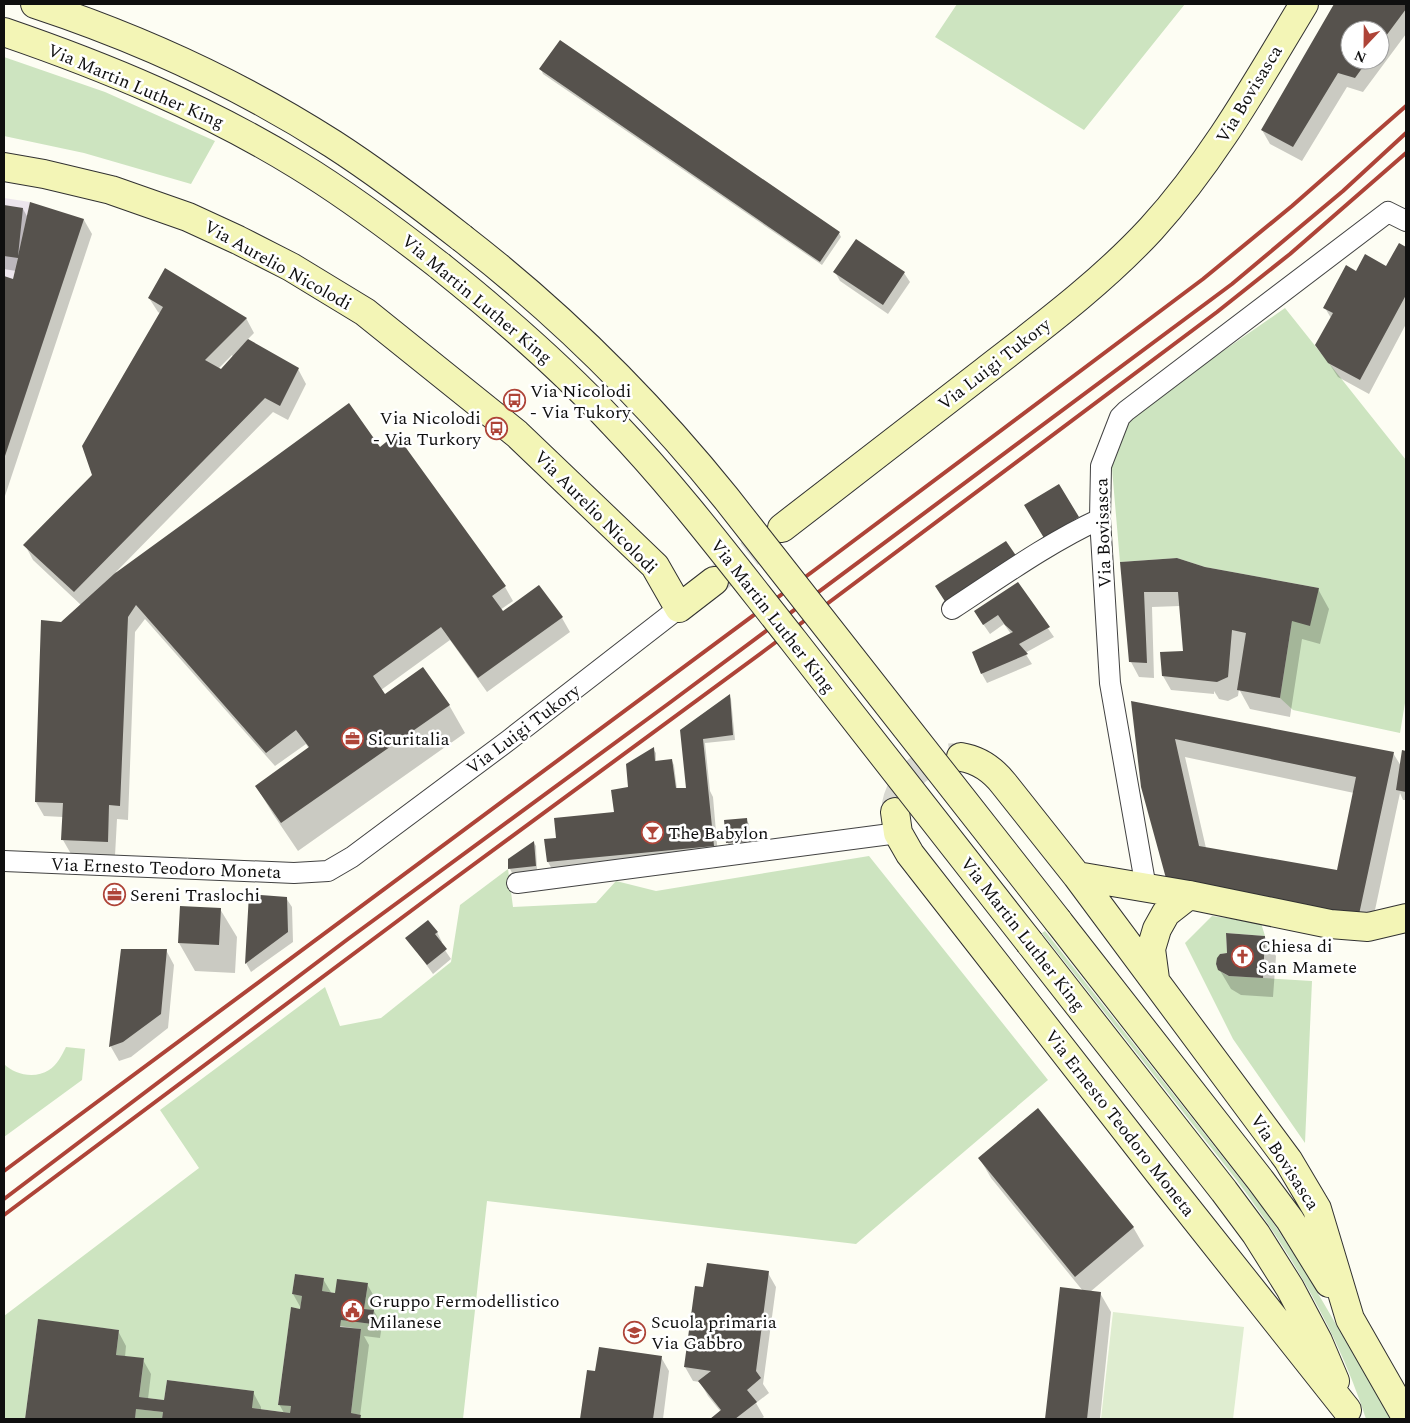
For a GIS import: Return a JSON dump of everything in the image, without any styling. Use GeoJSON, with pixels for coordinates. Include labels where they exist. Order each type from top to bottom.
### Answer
{"type":"FeatureCollection","features":[{"type":"Feature","properties":{"kind":"street","name":"Via Martin Luther King"},"geometry":{"type":"LineString","coordinates":[[35,4],[134,42],[232,87],[269,106],[326,140],[462,238],[572,331],[626,384],[670,431],[726,498],[1279,1206],[1311,1253],[1350,1319]]}},
{"type":"Feature","properties":{"kind":"street","name":"Via Bovisasca"},"geometry":{"type":"LineString","coordinates":[[1190,182],[1226,132],[1304,4]]}},
{"type":"Feature","properties":{"kind":"street","name":"Via Martin Luther King"},"geometry":{"type":"LineString","coordinates":[[4,32],[139,83],[234,128],[297,164],[332,187],[440,266],[495,310],[604,412],[654,468],[725,554],[1256,1234],[1305,1315],[1349,1414]]}},
{"type":"Feature","properties":{"kind":"street","name":"Via Aurelio Nicolodi"},"geometry":{"type":"LineString","coordinates":[[4,167],[44,174],[111,190],[188,217],[291,267],[365,312],[517,434],[654,566],[679,608]]}},
{"type":"Feature","properties":{"kind":"street","name":"Via Luigi Tukory"},"geometry":{"type":"LineString","coordinates":[[782,528],[1064,309],[1133,248],[1190,182]]}},
{"type":"Feature","properties":{"kind":"street","name":"Via Bovisasca"},"geometry":{"type":"LineString","coordinates":[[1146,888],[1110,683],[1100,519],[1101,466],[1120,417],[1388,212],[1406,222]]}},
{"type":"Feature","properties":{"kind":"street"},"geometry":{"type":"LineString","coordinates":[[952,609],[1033,555],[1072,532],[1100,519]]}},
{"type":"Feature","properties":{"kind":"street","name":"Via Luigi Tukory"},"geometry":{"type":"LineString","coordinates":[[328,871],[360,851],[508,740],[714,581]]}},
{"type":"Feature","properties":{"kind":"street","name":"Via Bovisasca"},"geometry":{"type":"LineString","coordinates":[[961,757],[982,763],[997,775],[1155,979],[1288,1160],[1317,1209],[1350,1319],[1406,1416]]}},
{"type":"Feature","properties":{"kind":"street","name":"Via Ernesto Teodoro Moneta"},"geometry":{"type":"LineString","coordinates":[[517,883],[897,823],[904,846],[922,870],[1349,1414]]}},
{"type":"Feature","properties":{"kind":"street","name":"Via Ernesto Teodoro Moneta"},"geometry":{"type":"LineString","coordinates":[[4,861],[294,873],[328,871]]}},
{"type":"Feature","properties":{"kind":"street"},"geometry":{"type":"LineString","coordinates":[[1077,876],[1190,895],[1330,924],[1368,927],[1406,918]]}},
{"type":"Feature","properties":{"kind":"street","name":"Via Bovisasca"},"geometry":{"type":"LineString","coordinates":[[1155,979],[1151,948],[1157,929],[1166,913],[1190,895]]}},
{"type":"Feature","properties":{"kind":"shaded area"},"geometry":{"type":"Polygon","coordinates":[[[4,198],[30,202],[13,279],[4,306],[4,198]]]}},
{"type":"Feature","properties":{"kind":"green space"},"geometry":{"type":"Polygon","coordinates":[[[957,4],[1185,4],[1084,130],[935,37],[957,4]]]}},
{"type":"Feature","properties":{"kind":"green space"},"geometry":{"type":"Polygon","coordinates":[[[4,57],[105,92],[215,141],[191,184],[84,153],[4,136],[4,57]]]}},
{"type":"Feature","properties":{"kind":"green space"},"geometry":{"type":"Polygon","coordinates":[[[1285,308],[1406,460],[1406,697],[1400,733],[1293,710],[1280,698],[1292,621],[1319,588],[1205,567],[1177,558],[1120,562],[1111,457],[1128,417],[1285,308]]]}},
{"type":"Feature","properties":{"kind":"green space"},"geometry":{"type":"Polygon","coordinates":[[[869,856],[1048,1080],[856,1244],[487,1201],[463,1419],[360,1419],[360,1415],[351,1413],[361,1329],[340,1326],[341,1320],[372,1324],[374,1310],[364,1309],[368,1283],[335,1293],[322,1291],[324,1278],[295,1274],[292,1294],[302,1296],[300,1309],[291,1308],[278,1404],[291,1406],[290,1413],[252,1408],[253,1391],[167,1380],[164,1400],[139,1397],[144,1359],[116,1355],[119,1330],[38,1320],[25,1419],[4,1419],[4,1316],[199,1168],[160,1110],[325,987],[340,1026],[381,1018],[451,962],[460,905],[508,869],[513,907],[596,903],[616,881],[656,891],[869,856]]]}},
{"type":"Feature","properties":{"kind":"green space"},"geometry":{"type":"Polygon","coordinates":[[[1212,916],[1261,923],[1265,936],[1226,933],[1227,953],[1220,954],[1216,964],[1223,973],[1229,976],[1312,981],[1305,1143],[1233,1039],[1185,943],[1212,916]]]}},
{"type":"Feature","properties":{"kind":"green space"},"geometry":{"type":"Polygon","coordinates":[[[1045,931],[1266,1212],[1305,1271],[1391,1419],[1366,1419],[1355,1387],[1327,1324],[1311,1293],[1275,1234],[1235,1178],[1042,933],[1045,931]]]}},
{"type":"Feature","properties":{"kind":"green space"},"geometry":{"type":"Polygon","coordinates":[[[66,1047],[85,1049],[82,1080],[4,1137],[4,1064],[19,1073],[32,1075],[43,1073],[54,1065],[66,1047]]]}},
{"type":"Feature","properties":{"kind":"green space"},"geometry":{"type":"Polygon","coordinates":[[[1113,1312],[1244,1327],[1233,1419],[1101,1419],[1113,1312]]]}},
{"type":"Feature","properties":{"kind":"green space"},"geometry":{"type":"Polygon","coordinates":[[[136,1409],[163,1412],[162,1419],[135,1419],[136,1409]]]}},
{"type":"Feature","properties":{"kind":"building"},"geometry":{"type":"Polygon","coordinates":[[[1334,4],[1406,4],[1406,9],[1390,31],[1390,20],[1340,20],[1340,70],[1361,70],[1355,78],[1338,73],[1293,147],[1261,130],[1334,4]]]}},
{"type":"Feature","properties":{"kind":"building"},"geometry":{"type":"Polygon","coordinates":[[[560,40],[840,232],[820,262],[539,69],[560,40]]]}},
{"type":"Feature","properties":{"kind":"building"},"geometry":{"type":"Polygon","coordinates":[[[30,202],[84,219],[4,459],[4,276],[13,279],[18,258],[4,256],[4,205],[23,208],[18,256],[30,202]]]}},
{"type":"Feature","properties":{"kind":"building"},"geometry":{"type":"Polygon","coordinates":[[[856,239],[905,272],[883,305],[833,272],[856,239]]]}},
{"type":"Feature","properties":{"kind":"building"},"geometry":{"type":"Polygon","coordinates":[[[1399,243],[1406,247],[1406,295],[1360,380],[1328,363],[1315,345],[1333,313],[1323,308],[1346,265],[1356,271],[1365,254],[1386,266],[1399,243]]]}},
{"type":"Feature","properties":{"kind":"building"},"geometry":{"type":"Polygon","coordinates":[[[165,268],[247,318],[205,360],[221,369],[248,339],[299,368],[280,406],[265,398],[74,592],[23,545],[92,475],[82,446],[163,307],[148,298],[165,268]]]}},
{"type":"Feature","properties":{"kind":"building"},"geometry":{"type":"Polygon","coordinates":[[[349,403],[380,447],[396,434],[506,586],[492,596],[503,611],[539,585],[563,617],[478,678],[441,627],[373,676],[385,694],[423,667],[450,705],[281,823],[255,786],[309,747],[296,730],[266,753],[136,605],[128,617],[120,806],[109,805],[108,842],[61,840],[63,803],[35,802],[41,620],[61,622],[114,574],[349,403]]]}},
{"type":"Feature","properties":{"kind":"building"},"geometry":{"type":"Polygon","coordinates":[[[1059,484],[1079,517],[1044,538],[1024,505],[1059,484]]]}},
{"type":"Feature","properties":{"kind":"building"},"geometry":{"type":"Polygon","coordinates":[[[1006,541],[1017,557],[946,603],[935,586],[1006,541]]]}},
{"type":"Feature","properties":{"kind":"building"},"geometry":{"type":"Polygon","coordinates":[[[1177,558],[1205,567],[1319,588],[1310,626],[1292,621],[1280,698],[1237,690],[1246,633],[1232,630],[1228,677],[1217,682],[1162,676],[1160,652],[1183,651],[1178,592],[1144,592],[1147,663],[1129,662],[1120,562],[1177,558]]]}},
{"type":"Feature","properties":{"kind":"building"},"geometry":{"type":"Polygon","coordinates":[[[1018,582],[1050,627],[1019,644],[1028,654],[981,674],[972,652],[1013,632],[998,615],[983,625],[974,611],[1018,582]]]}},
{"type":"Feature","properties":{"kind":"building"},"geometry":{"type":"Polygon","coordinates":[[[730,694],[733,735],[703,739],[714,846],[547,862],[544,839],[556,838],[554,818],[614,812],[611,790],[628,787],[626,764],[654,747],[655,761],[672,759],[676,788],[686,788],[680,730],[730,694]]]}},
{"type":"Feature","properties":{"kind":"building"},"geometry":{"type":"Polygon","coordinates":[[[1131,701],[1394,752],[1358,919],[1167,882],[1141,787],[1131,701]],[[1175,739],[1199,846],[1337,870],[1356,777],[1175,739]]]}},
{"type":"Feature","properties":{"kind":"building"},"geometry":{"type":"Polygon","coordinates":[[[1402,750],[1406,751],[1406,792],[1396,790],[1402,750]]]}},
{"type":"Feature","properties":{"kind":"building"},"geometry":{"type":"Polygon","coordinates":[[[747,818],[749,841],[726,843],[724,820],[747,818]]]}},
{"type":"Feature","properties":{"kind":"building"},"geometry":{"type":"Polygon","coordinates":[[[534,841],[536,866],[508,869],[508,859],[534,841]]]}},
{"type":"Feature","properties":{"kind":"building"},"geometry":{"type":"Polygon","coordinates":[[[249,894],[287,897],[288,932],[245,964],[249,894]]]}},
{"type":"Feature","properties":{"kind":"building"},"geometry":{"type":"Polygon","coordinates":[[[180,906],[221,908],[219,945],[178,943],[180,906]]]}},
{"type":"Feature","properties":{"kind":"building"},"geometry":{"type":"Polygon","coordinates":[[[428,920],[438,932],[435,934],[447,949],[427,965],[405,938],[428,920]]]}},
{"type":"Feature","properties":{"kind":"building","name":"Chiesa di San Mamete"},"geometry":{"type":"Polygon","coordinates":[[[1226,933],[1265,936],[1263,978],[1229,976],[1218,970],[1217,958],[1220,954],[1227,953],[1226,933]]]}},
{"type":"Feature","properties":{"kind":"building"},"geometry":{"type":"Polygon","coordinates":[[[121,949],[167,949],[161,1014],[123,1042],[109,1047],[121,949]]]}},
{"type":"Feature","properties":{"kind":"building"},"geometry":{"type":"Polygon","coordinates":[[[1038,1108],[1134,1227],[1075,1277],[978,1158],[1038,1108]]]}},
{"type":"Feature","properties":{"kind":"building"},"geometry":{"type":"Polygon","coordinates":[[[707,1263],[769,1271],[756,1371],[761,1378],[747,1390],[757,1402],[735,1419],[710,1419],[721,1410],[698,1381],[711,1371],[684,1367],[695,1286],[703,1287],[707,1263]]]}},
{"type":"Feature","properties":{"kind":"building"},"geometry":{"type":"Polygon","coordinates":[[[295,1274],[324,1278],[322,1291],[335,1293],[337,1279],[368,1283],[364,1309],[374,1310],[372,1324],[341,1320],[340,1327],[361,1329],[351,1413],[361,1415],[360,1419],[162,1419],[163,1412],[136,1409],[135,1419],[25,1419],[38,1319],[119,1330],[116,1355],[144,1358],[139,1397],[164,1400],[167,1380],[254,1391],[252,1408],[290,1413],[291,1406],[278,1405],[291,1307],[300,1309],[302,1296],[292,1294],[295,1274]]]}},
{"type":"Feature","properties":{"kind":"building"},"geometry":{"type":"Polygon","coordinates":[[[1060,1287],[1101,1292],[1087,1419],[1045,1419],[1060,1287]]]}},
{"type":"Feature","properties":{"kind":"building"},"geometry":{"type":"Polygon","coordinates":[[[599,1347],[662,1356],[653,1419],[580,1419],[587,1370],[595,1371],[599,1347]]]}},
{"type":"Feature","properties":{"kind":"tunnel"},"geometry":{"type":"LineString","coordinates":[[716,580],[781,529]]}},
{"type":"Feature","properties":{"kind":"tunnel"},"geometry":{"type":"LineString","coordinates":[[895,812],[901,790],[914,773],[923,766],[933,762],[955,757]]}},
{"type":"Feature","properties":{"kind":"railway"},"geometry":{"type":"LineString","coordinates":[[4,1171],[816,569],[1203,279],[1292,206],[1406,106]]}},
{"type":"Feature","properties":{"kind":"railway"},"geometry":{"type":"LineString","coordinates":[[4,1199],[348,939],[668,704],[1232,284],[1343,191],[1406,133]]}},
{"type":"Feature","properties":{"kind":"railway"},"geometry":{"type":"LineString","coordinates":[[4,1215],[1217,312],[1290,254],[1406,153]]}},
{"type":"Feature","properties":{"kind":"place","name":"Via Nicolodi - Via Tukory"},"geometry":{"type":"Point","coordinates":[514,401]}},
{"type":"Feature","properties":{"kind":"place","name":"Via Nicolodi - Via Turkory"},"geometry":{"type":"Point","coordinates":[497,428]}},
{"type":"Feature","properties":{"kind":"place","name":"Sicuritalia"},"geometry":{"type":"Point","coordinates":[352,739]}},
{"type":"Feature","properties":{"kind":"place","name":"The Babylon"},"geometry":{"type":"Point","coordinates":[652,833]}},
{"type":"Feature","properties":{"kind":"place","name":"Sereni Traslochi"},"geometry":{"type":"Point","coordinates":[114,895]}},
{"type":"Feature","properties":{"kind":"place","name":"Chiesa di San Mamete"},"geometry":{"type":"Point","coordinates":[1242,956]}},
{"type":"Feature","properties":{"kind":"place","name":"Gruppo Fermodellistico Milanese"},"geometry":{"type":"Point","coordinates":[353,1311]}},
{"type":"Feature","properties":{"kind":"place","name":"Scuola primaria Via Gabbro"},"geometry":{"type":"Point","coordinates":[635,1332]}}]}
